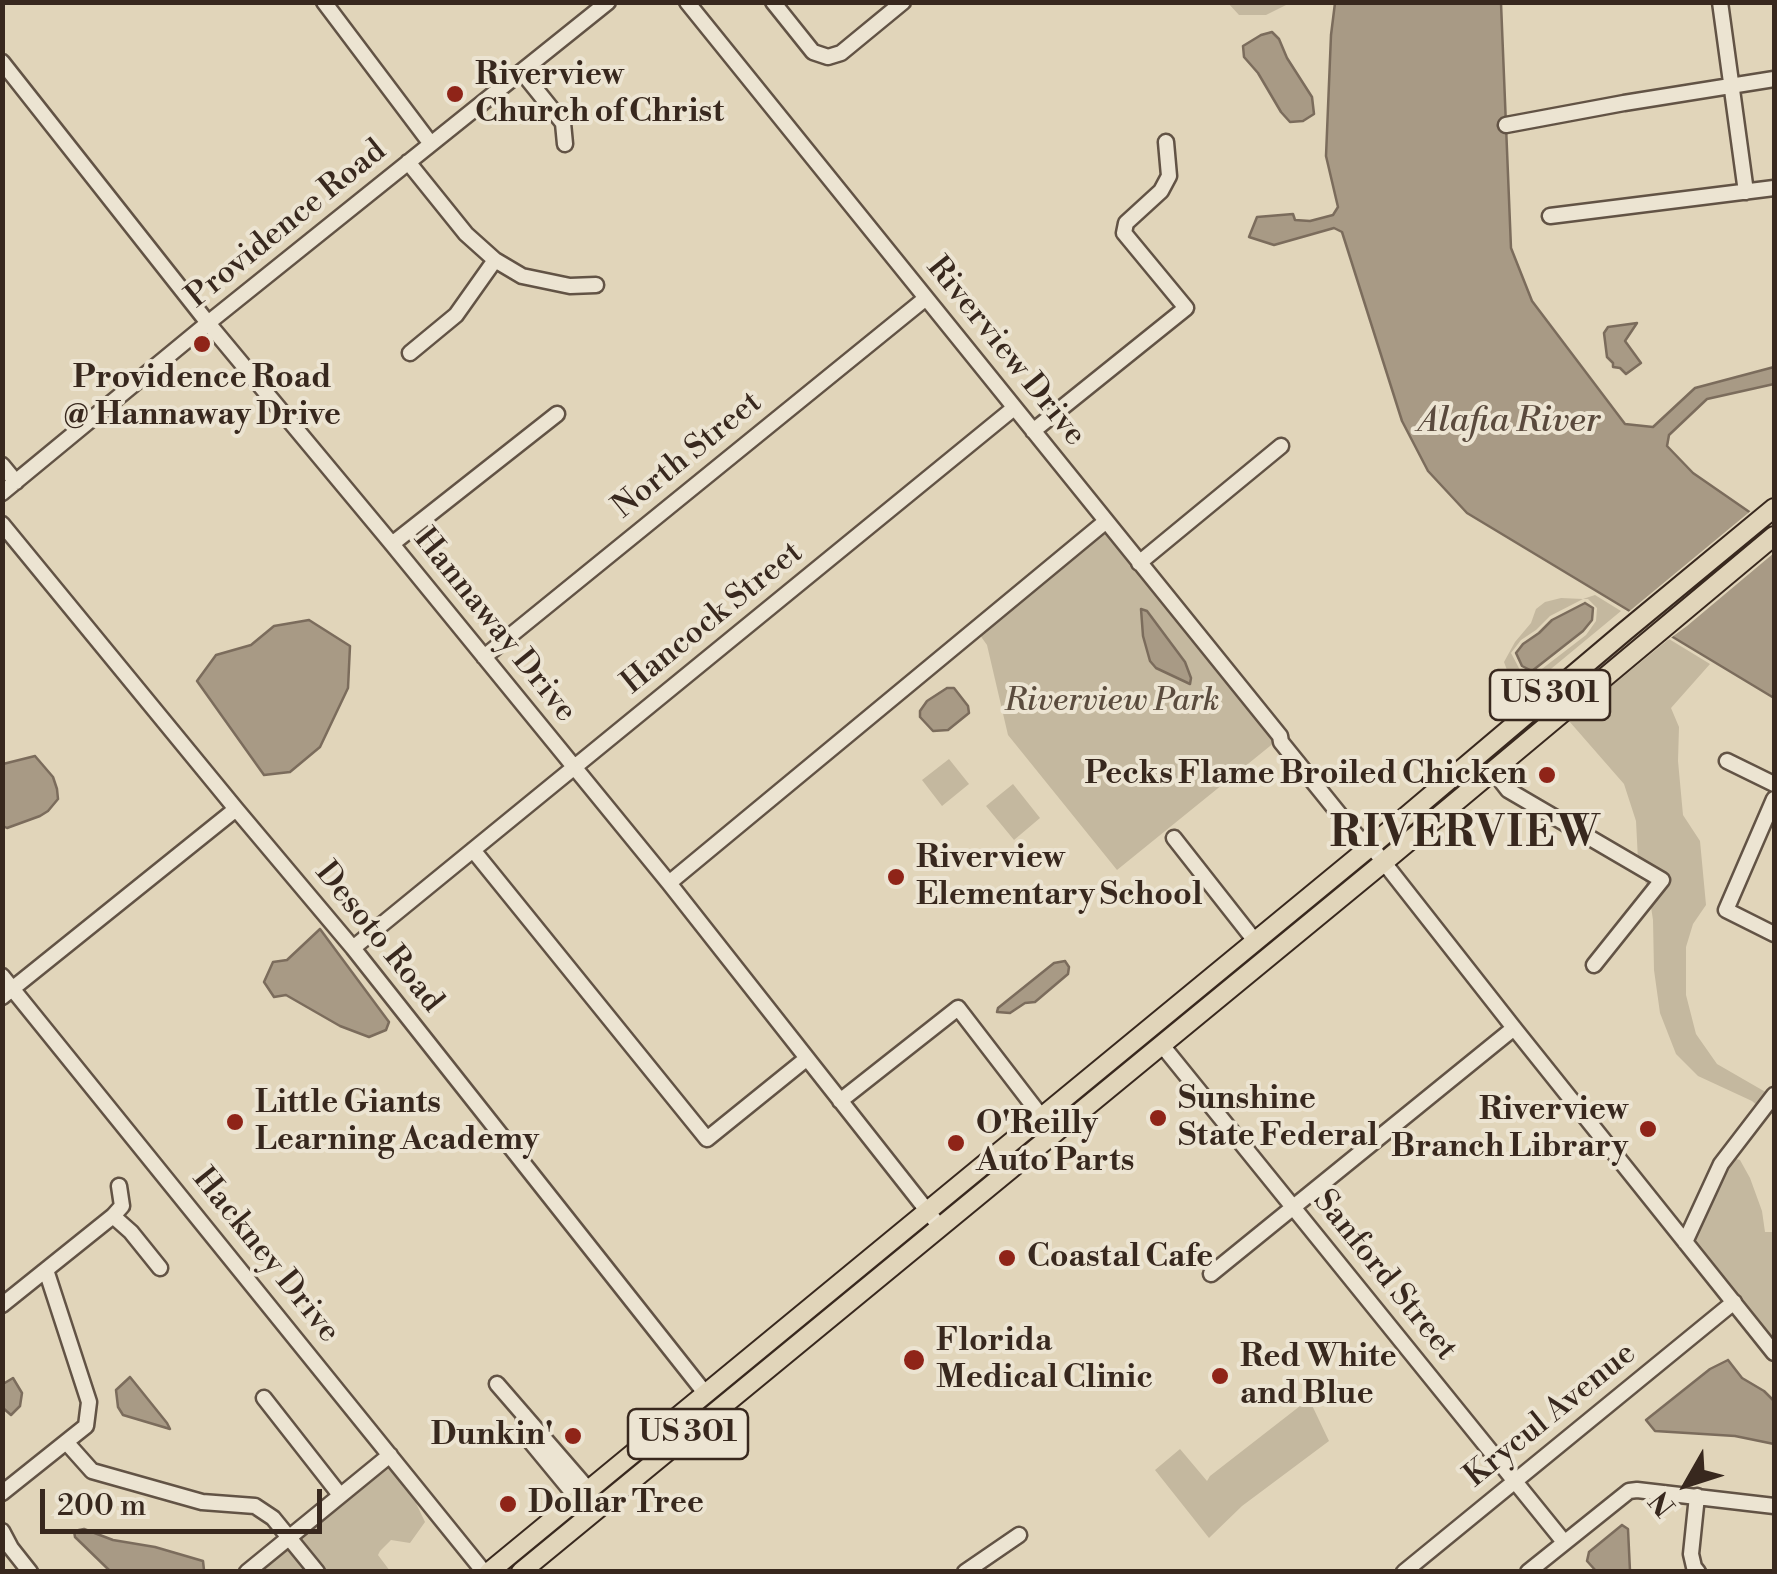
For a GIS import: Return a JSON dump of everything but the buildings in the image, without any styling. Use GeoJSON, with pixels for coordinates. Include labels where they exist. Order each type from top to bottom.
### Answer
{"type":"FeatureCollection","features":[{"type":"Feature","properties":{"kind":"main road","name":"US 301"},"geometry":{"type":"LineString","coordinates":[[487,1572],[1371,846],[1774,508]]}},
{"type":"Feature","properties":{"kind":"main road","name":"US 301"},"geometry":{"type":"LineString","coordinates":[[520,1572],[1494,772],[1774,536]]}},
{"type":"Feature","properties":{"kind":"main road"},"geometry":{"type":"LineString","coordinates":[[1494,772],[1496,754],[1537,718],[1547,697]]}},
{"type":"Feature","properties":{"kind":"main road"},"geometry":{"type":"LineString","coordinates":[[1161,1044],[1168,1025],[1228,974],[1249,946]]}},
{"type":"Feature","properties":{"kind":"main road"},"geometry":{"type":"LineString","coordinates":[[1040,1144],[1056,1118],[1140,1048],[1144,1032]]}},
{"type":"Feature","properties":{"kind":"main road"},"geometry":{"type":"LineString","coordinates":[[729,1400],[733,1384],[772,1352],[798,1316]]}},
{"type":"Feature","properties":{"kind":"main road"},"geometry":{"type":"LineString","coordinates":[[620,1490],[645,1456],[700,1410],[705,1393]]}},
{"type":"Feature","properties":{"kind":"main road"},"geometry":{"type":"LineString","coordinates":[[598,1508],[597,1496],[630,1468],[650,1439]]}},
{"type":"Feature","properties":{"kind":"main road"},"geometry":{"type":"LineString","coordinates":[[520,1572],[540,1542],[583,1507],[588,1500],[583,1493]]}},
{"type":"Feature","properties":{"kind":"street"},"geometry":{"type":"LineString","coordinates":[[324,2],[431,144]]}},
{"type":"Feature","properties":{"kind":"street","name":"Providence Road"},"geometry":{"type":"LineString","coordinates":[[2,493],[608,2]]}},
{"type":"Feature","properties":{"kind":"street","name":"Riverview Drive"},"geometry":{"type":"LineString","coordinates":[[687,2],[1281,742],[1360,839],[1384,862],[1774,1352]]}},
{"type":"Feature","properties":{"kind":"street"},"geometry":{"type":"LineString","coordinates":[[773,2],[813,52],[828,57],[840,53],[903,2]]}},
{"type":"Feature","properties":{"kind":"street"},"geometry":{"type":"LineString","coordinates":[[1720,2],[1746,192]]}},
{"type":"Feature","properties":{"kind":"street","name":"Hannaway Drive"},"geometry":{"type":"LineString","coordinates":[[2,62],[208,323],[668,883],[940,1226]]}},
{"type":"Feature","properties":{"kind":"street"},"geometry":{"type":"LineString","coordinates":[[522,72],[563,123],[565,144]]}},
{"type":"Feature","properties":{"kind":"street"},"geometry":{"type":"LineString","coordinates":[[1506,125],[1774,79]]}},
{"type":"Feature","properties":{"kind":"street"},"geometry":{"type":"LineString","coordinates":[[1033,432],[1186,308],[1124,234],[1126,223],[1161,191],[1169,176],[1166,142]]}},
{"type":"Feature","properties":{"kind":"street"},"geometry":{"type":"LineString","coordinates":[[408,162],[466,234],[496,260],[522,276],[570,286],[596,286]]}},
{"type":"Feature","properties":{"kind":"street"},"geometry":{"type":"LineString","coordinates":[[1550,216],[1774,188]]}},
{"type":"Feature","properties":{"kind":"street"},"geometry":{"type":"LineString","coordinates":[[410,353],[456,316],[496,260]]}},
{"type":"Feature","properties":{"kind":"street","name":"North Street"},"geometry":{"type":"LineString","coordinates":[[484,657],[926,298]]}},
{"type":"Feature","properties":{"kind":"street","name":"Hancock Street"},"geometry":{"type":"LineString","coordinates":[[353,948],[1014,408]]}},
{"type":"Feature","properties":{"kind":"street"},"geometry":{"type":"LineString","coordinates":[[392,544],[557,414]]}},
{"type":"Feature","properties":{"kind":"street"},"geometry":{"type":"LineString","coordinates":[[1138,563],[1280,446]]}},
{"type":"Feature","properties":{"kind":"street"},"geometry":{"type":"LineString","coordinates":[[2,465],[16,482]]}},
{"type":"Feature","properties":{"kind":"street"},"geometry":{"type":"LineString","coordinates":[[668,883],[1105,522]]}},
{"type":"Feature","properties":{"kind":"street","name":"Desoto Road"},"geometry":{"type":"LineString","coordinates":[[2,524],[353,948],[705,1393]]}},
{"type":"Feature","properties":{"kind":"street"},"geometry":{"type":"LineString","coordinates":[[1727,760],[1774,784]]}},
{"type":"Feature","properties":{"kind":"street"},"geometry":{"type":"LineString","coordinates":[[1494,772],[1508,790],[1662,880],[1594,965]]}},
{"type":"Feature","properties":{"kind":"street"},"geometry":{"type":"LineString","coordinates":[[1774,799],[1726,910],[1774,934]]}},
{"type":"Feature","properties":{"kind":"street"},"geometry":{"type":"LineString","coordinates":[[8,993],[236,809]]}},
{"type":"Feature","properties":{"kind":"street"},"geometry":{"type":"LineString","coordinates":[[1174,838],[1249,946]]}},
{"type":"Feature","properties":{"kind":"street"},"geometry":{"type":"LineString","coordinates":[[473,850],[707,1139],[806,1060]]}},
{"type":"Feature","properties":{"kind":"street","name":"Hackney Drive"},"geometry":{"type":"LineString","coordinates":[[2,976],[8,993],[487,1572]]}},
{"type":"Feature","properties":{"kind":"street"},"geometry":{"type":"LineString","coordinates":[[840,1101],[958,1008],[1041,1116]]}},
{"type":"Feature","properties":{"kind":"street"},"geometry":{"type":"LineString","coordinates":[[1210,1274],[1514,1028]]}},
{"type":"Feature","properties":{"kind":"street","name":"Sanford Street"},"geometry":{"type":"LineString","coordinates":[[1161,1044],[1564,1542]]}},
{"type":"Feature","properties":{"kind":"street"},"geometry":{"type":"LineString","coordinates":[[1685,1242],[1721,1164],[1774,1095]]}},
{"type":"Feature","properties":{"kind":"street"},"geometry":{"type":"LineString","coordinates":[[2,1305],[113,1216],[122,1206],[119,1186]]}},
{"type":"Feature","properties":{"kind":"street"},"geometry":{"type":"LineString","coordinates":[[113,1216],[160,1268]]}},
{"type":"Feature","properties":{"kind":"street"},"geometry":{"type":"LineString","coordinates":[[2,1493],[86,1426],[89,1402],[46,1270]]}},
{"type":"Feature","properties":{"kind":"street","name":"Krycul Avenue"},"geometry":{"type":"LineString","coordinates":[[1404,1572],[1734,1302]]}},
{"type":"Feature","properties":{"kind":"street"},"geometry":{"type":"LineString","coordinates":[[498,1384],[583,1493]]}},
{"type":"Feature","properties":{"kind":"street"},"geometry":{"type":"LineString","coordinates":[[264,1398],[340,1495]]}},
{"type":"Feature","properties":{"kind":"street"},"geometry":{"type":"LineString","coordinates":[[67,1443],[92,1471],[202,1502],[255,1506],[273,1518],[316,1572]]}},
{"type":"Feature","properties":{"kind":"street"},"geometry":{"type":"LineString","coordinates":[[248,1572],[390,1455]]}},
{"type":"Feature","properties":{"kind":"street"},"geometry":{"type":"LineString","coordinates":[[1528,1572],[1629,1492],[1774,1506]]}},
{"type":"Feature","properties":{"kind":"street"},"geometry":{"type":"LineString","coordinates":[[1697,1496],[1691,1554],[1698,1572]]}},
{"type":"Feature","properties":{"kind":"street"},"geometry":{"type":"LineString","coordinates":[[2,1531],[30,1572]]}},
{"type":"Feature","properties":{"kind":"street"},"geometry":{"type":"LineString","coordinates":[[965,1572],[1019,1535]]}},
{"type":"Feature","properties":{"kind":"green space"},"geometry":{"type":"Polygon","coordinates":[[[1228,3],[1290,3],[1266,15],[1239,15],[1228,3]]]}},
{"type":"Feature","properties":{"kind":"green space","name":"Riverview Park"},"geometry":{"type":"Polygon","coordinates":[[[1103,529],[1275,742],[1117,870],[1008,735],[987,645],[977,631],[1103,529]]]}},
{"type":"Feature","properties":{"kind":"green space"},"geometry":{"type":"Polygon","coordinates":[[[1595,595],[1621,611],[1517,697],[1504,662],[1536,609],[1561,598],[1595,595]],[[1588,599],[1550,616],[1521,640],[1511,653],[1520,670],[1534,675],[1586,635],[1596,621],[1597,608],[1588,599]]]}},
{"type":"Feature","properties":{"kind":"green space"},"geometry":{"type":"Polygon","coordinates":[[[1669,639],[1710,664],[1671,708],[1679,727],[1683,815],[1700,841],[1706,905],[1693,924],[1686,947],[1686,995],[1696,1034],[1717,1064],[1769,1094],[1759,1107],[1698,1076],[1676,1054],[1660,1013],[1653,920],[1643,875],[1663,887],[1670,878],[1638,860],[1636,821],[1624,784],[1569,721],[1669,639]]]}},
{"type":"Feature","properties":{"kind":"green space"},"geometry":{"type":"Polygon","coordinates":[[[949,759],[969,784],[942,806],[922,780],[949,759]]]}},
{"type":"Feature","properties":{"kind":"green space"},"geometry":{"type":"Polygon","coordinates":[[[1013,784],[1040,818],[1014,840],[986,806],[1013,784]]]}},
{"type":"Feature","properties":{"kind":"green space"},"geometry":{"type":"Polygon","coordinates":[[[1732,1158],[1740,1160],[1750,1178],[1765,1232],[1774,1232],[1774,1344],[1691,1241],[1732,1158]]]}},
{"type":"Feature","properties":{"kind":"green space"},"geometry":{"type":"Polygon","coordinates":[[[1309,1399],[1329,1441],[1242,1506],[1209,1538],[1155,1470],[1180,1449],[1207,1481],[1309,1399]]]}},
{"type":"Feature","properties":{"kind":"green space"},"geometry":{"type":"Polygon","coordinates":[[[390,1456],[422,1498],[416,1503],[425,1522],[410,1543],[391,1540],[380,1551],[378,1555],[390,1571],[251,1572],[390,1456]]]}},
{"type":"Feature","properties":{"kind":"water","name":"Alafia River"},"geometry":{"type":"Polygon","coordinates":[[[1335,3],[1501,3],[1511,248],[1532,301],[1625,424],[1653,427],[1695,388],[1774,367],[1774,384],[1707,399],[1669,435],[1667,446],[1693,473],[1774,529],[1774,698],[1467,513],[1428,471],[1402,421],[1342,232],[1334,228],[1274,245],[1249,237],[1257,217],[1293,214],[1295,220],[1310,221],[1333,215],[1338,207],[1326,156],[1335,3]]]}},
{"type":"Feature","properties":{"kind":"water"},"geometry":{"type":"Polygon","coordinates":[[[1272,32],[1312,97],[1314,114],[1303,121],[1290,122],[1244,57],[1243,46],[1272,32]]]}},
{"type":"Feature","properties":{"kind":"water"},"geometry":{"type":"Polygon","coordinates":[[[1637,323],[1625,341],[1641,363],[1626,374],[1613,367],[1607,357],[1604,333],[1608,327],[1637,323]]]}},
{"type":"Feature","properties":{"kind":"water"},"geometry":{"type":"Polygon","coordinates":[[[1585,603],[1593,608],[1592,620],[1583,631],[1532,671],[1522,666],[1516,653],[1523,644],[1552,620],[1585,603]]]}},
{"type":"Feature","properties":{"kind":"water"},"geometry":{"type":"Polygon","coordinates":[[[1141,609],[1147,611],[1185,662],[1190,684],[1156,668],[1150,661],[1141,609]]]}},
{"type":"Feature","properties":{"kind":"water"},"geometry":{"type":"Polygon","coordinates":[[[309,620],[350,646],[348,688],[320,747],[290,772],[264,775],[197,681],[216,655],[251,645],[274,626],[309,620]]]}},
{"type":"Feature","properties":{"kind":"water"},"geometry":{"type":"Polygon","coordinates":[[[947,688],[954,688],[969,713],[948,730],[933,731],[920,717],[920,711],[927,701],[947,688]]]}},
{"type":"Feature","properties":{"kind":"water"},"geometry":{"type":"Polygon","coordinates":[[[35,756],[53,777],[58,799],[40,816],[7,828],[3,826],[3,764],[35,756]]]}},
{"type":"Feature","properties":{"kind":"water"},"geometry":{"type":"Polygon","coordinates":[[[320,929],[389,1022],[386,1030],[369,1037],[340,1026],[286,995],[274,997],[264,982],[273,962],[287,960],[320,929]]]}},
{"type":"Feature","properties":{"kind":"water"},"geometry":{"type":"Polygon","coordinates":[[[1065,961],[1068,974],[1035,1002],[1025,1003],[1010,1013],[997,1012],[1054,963],[1065,961]]]}},
{"type":"Feature","properties":{"kind":"water"},"geometry":{"type":"Polygon","coordinates":[[[1728,1360],[1742,1378],[1774,1401],[1774,1444],[1735,1436],[1655,1431],[1646,1420],[1710,1369],[1728,1360]]]}},
{"type":"Feature","properties":{"kind":"water"},"geometry":{"type":"Polygon","coordinates":[[[130,1377],[170,1429],[123,1415],[116,1390],[130,1377]]]}},
{"type":"Feature","properties":{"kind":"water"},"geometry":{"type":"Polygon","coordinates":[[[13,1378],[22,1393],[20,1406],[11,1415],[3,1408],[3,1384],[13,1378]]]}},
{"type":"Feature","properties":{"kind":"water"},"geometry":{"type":"Polygon","coordinates":[[[1622,1525],[1628,1529],[1630,1571],[1596,1571],[1587,1561],[1589,1552],[1622,1525]]]}},
{"type":"Feature","properties":{"kind":"water"},"geometry":{"type":"Polygon","coordinates":[[[84,1529],[113,1540],[203,1561],[204,1570],[110,1571],[75,1537],[74,1531],[84,1529]]]}},
{"type":"Feature","properties":{"kind":"pier"},"geometry":{"type":"Polygon","coordinates":[[[1753,509],[1774,523],[1774,553],[1687,626],[1668,640],[1626,614],[1753,509]]]}},
{"type":"Feature","properties":{"kind":"place","name":"Riverview Church of Christ"},"geometry":{"type":"Point","coordinates":[455,94]}},
{"type":"Feature","properties":{"kind":"place","name":"Providence Road @ Hannaway Drive"},"geometry":{"type":"Point","coordinates":[202,344]}},
{"type":"Feature","properties":{"kind":"place","name":"Pecks Flame Broiled Chicken"},"geometry":{"type":"Point","coordinates":[1547,775]}},
{"type":"Feature","properties":{"kind":"place","name":"Riverview Elementary School"},"geometry":{"type":"Point","coordinates":[896,877]}},
{"type":"Feature","properties":{"kind":"place","name":"Sunshine State Federal"},"geometry":{"type":"Point","coordinates":[1158,1118]}},
{"type":"Feature","properties":{"kind":"place","name":"Little Giants Learning Academy"},"geometry":{"type":"Point","coordinates":[235,1122]}},
{"type":"Feature","properties":{"kind":"place","name":"Riverview Branch Library"},"geometry":{"type":"Point","coordinates":[1648,1129]}},
{"type":"Feature","properties":{"kind":"place","name":"O'Reilly Auto Parts"},"geometry":{"type":"Point","coordinates":[956,1143]}},
{"type":"Feature","properties":{"kind":"place","name":"Coastal Cafe"},"geometry":{"type":"Point","coordinates":[1007,1258]}},
{"type":"Feature","properties":{"kind":"place","name":"Florida Medical Clinic"},"geometry":{"type":"Point","coordinates":[914,1360]}},
{"type":"Feature","properties":{"kind":"place","name":"Red White and Blue"},"geometry":{"type":"Point","coordinates":[1220,1376]}},
{"type":"Feature","properties":{"kind":"place","name":"Dunkin'"},"geometry":{"type":"Point","coordinates":[573,1436]}},
{"type":"Feature","properties":{"kind":"place","name":"Dollar Tree"},"geometry":{"type":"Point","coordinates":[508,1504]}},
{"type":"Feature","properties":{"kind":"district","name":"RIVERVIEW"},"geometry":{"type":"Point","coordinates":[1466,836]}}]}
